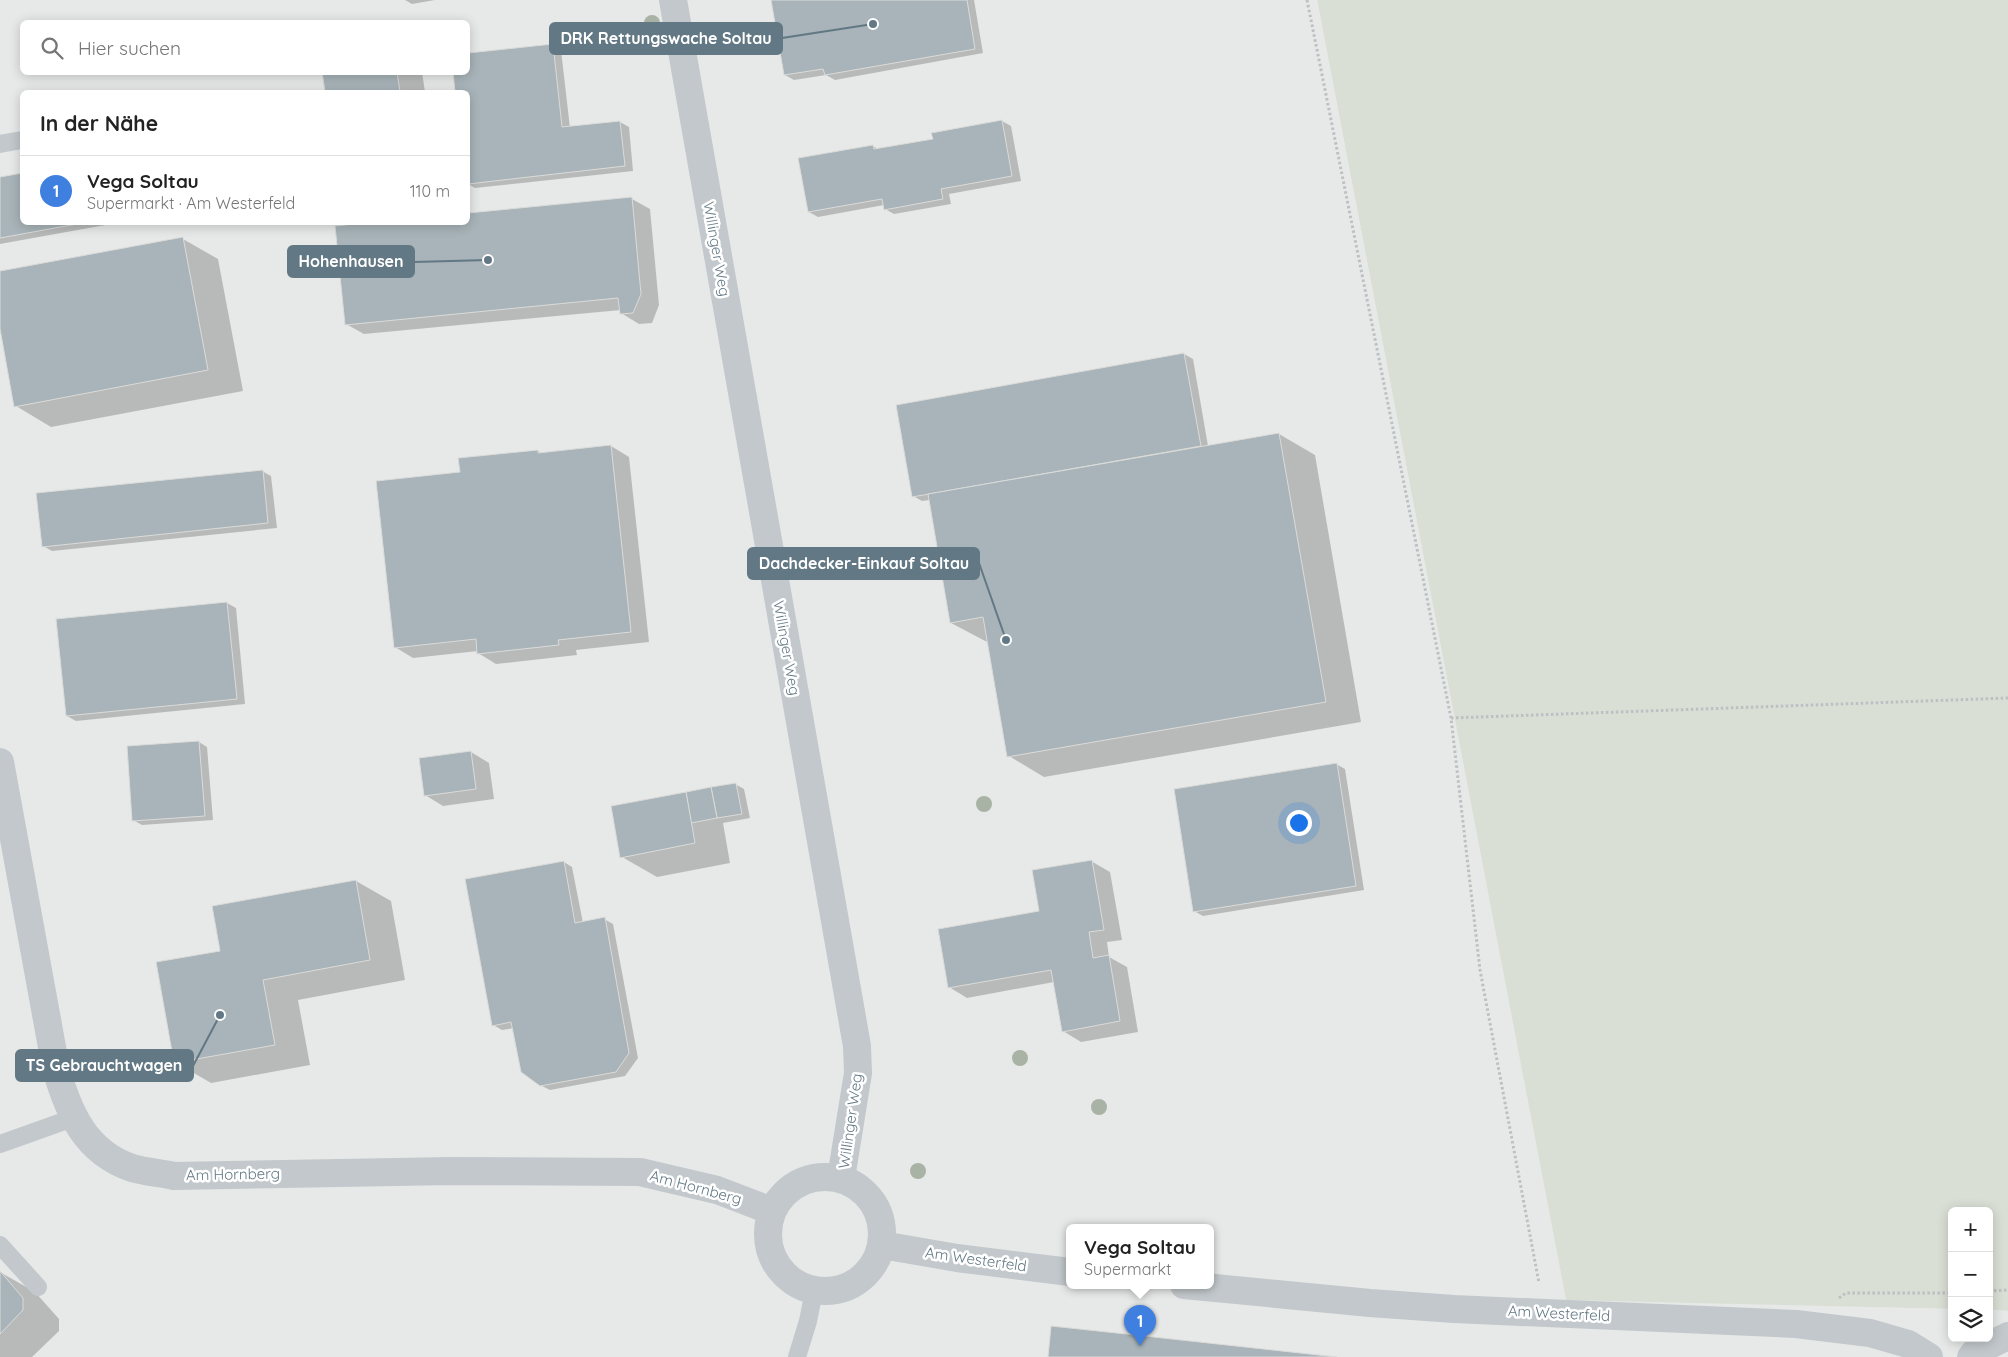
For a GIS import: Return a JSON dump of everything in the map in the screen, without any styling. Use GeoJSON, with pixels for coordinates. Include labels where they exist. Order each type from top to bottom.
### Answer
{"type":"FeatureCollection","features":[{"type":"Feature","properties":{"kind":"street","name":"Willinger Weg"},"geometry":{"type":"LineString","coordinates":[[673,0],[857,1046],[858,1073],[841,1178]]}},
{"type":"Feature","properties":{"kind":"street","name":"Am Hornberg"},"geometry":{"type":"LineString","coordinates":[[0,762],[56,1069],[65,1101],[73,1118],[90,1141],[105,1154],[132,1168],[174,1176],[462,1170],[640,1172],[717,1190],[772,1211]]}},
{"type":"Feature","properties":{"kind":"street"},"geometry":{"type":"LineString","coordinates":[[825,1176],[841,1178],[857,1186],[870,1197],[879,1212],[882,1228],[882,1245],[875,1262],[864,1277],[849,1287],[832,1292],[814,1291],[794,1283],[780,1269],[770,1251],[767,1231],[772,1211],[781,1196],[793,1186],[808,1179],[825,1176]]}},
{"type":"Feature","properties":{"kind":"street","name":"Am Westerfeld"},"geometry":{"type":"LineString","coordinates":[[882,1245],[957,1258],[1066,1272]]}},
{"type":"Feature","properties":{"kind":"street","name":"Am Westerfeld"},"geometry":{"type":"LineString","coordinates":[[1214,1288],[1370,1303],[1796,1324],[1870,1333],[1908,1344],[1929,1357]]}},
{"type":"Feature","properties":{"kind":"street"},"geometry":{"type":"LineString","coordinates":[[1971,1357],[1975,1352],[2008,1336]]}},
{"type":"Feature","properties":{"kind":"lane"},"geometry":{"type":"LineString","coordinates":[[0,144],[20,140]]}},
{"type":"Feature","properties":{"kind":"lane"},"geometry":{"type":"LineString","coordinates":[[0,1144],[73,1118]]}},
{"type":"Feature","properties":{"kind":"lane"},"geometry":{"type":"LineString","coordinates":[[0,1245],[38,1287]]}},
{"type":"Feature","properties":{"kind":"lane"},"geometry":{"type":"LineString","coordinates":[[797,1357],[808,1321],[814,1291]]}},
{"type":"Feature","properties":{"kind":"path"},"geometry":{"type":"LineString","coordinates":[[1307,0],[1451,718],[1480,970],[1545,1313]]}},
{"type":"Feature","properties":{"kind":"path"},"geometry":{"type":"LineString","coordinates":[[1451,718],[2008,698]]}},
{"type":"Feature","properties":{"kind":"path"},"geometry":{"type":"LineString","coordinates":[[1993,1291],[2008,1290]]}},
{"type":"Feature","properties":{"kind":"path"},"geometry":{"type":"LineString","coordinates":[[1838,1298],[1846,1293],[1948,1293]]}},
{"type":"Feature","properties":{"kind":"shaded area"},"geometry":{"type":"Polygon","coordinates":[[[0,0],[1317,0],[1566,1299],[1948,1309],[1948,1342],[1993,1342],[1993,1310],[2008,1311],[2008,1357],[0,1357],[0,0]]]}},
{"type":"Feature","properties":{"kind":"shaded area"},"geometry":{"type":"Polygon","coordinates":[[[1317,0],[2008,0],[2008,1311],[1993,1310],[1993,1207],[1948,1207],[1948,1309],[1566,1300],[1317,0]]]}},
{"type":"Feature","properties":{"kind":"building"},"geometry":{"type":"Polygon","coordinates":[[[771,0],[967,0],[975,49],[825,75],[823,69],[784,75],[771,0]]]}},
{"type":"Feature","properties":{"kind":"building"},"geometry":{"type":"Polygon","coordinates":[[[553,44],[562,127],[620,121],[625,166],[470,184],[470,90],[455,90],[453,75],[470,75],[470,53],[553,44]]]}},
{"type":"Feature","properties":{"kind":"building"},"geometry":{"type":"Polygon","coordinates":[[[322,75],[397,75],[400,90],[325,90],[322,75]]]}},
{"type":"Feature","properties":{"kind":"building"},"geometry":{"type":"Polygon","coordinates":[[[1002,120],[1012,176],[941,189],[943,199],[884,210],[882,199],[808,212],[798,158],[873,145],[874,149],[933,139],[931,133],[1002,120]]]}},
{"type":"Feature","properties":{"kind":"building"},"geometry":{"type":"Polygon","coordinates":[[[20,173],[20,225],[72,225],[0,238],[0,177],[20,173]]]}},
{"type":"Feature","properties":{"kind":"building"},"geometry":{"type":"Polygon","coordinates":[[[632,197],[641,294],[633,313],[620,314],[618,298],[345,325],[335,226],[470,225],[470,213],[632,197]]]}},
{"type":"Feature","properties":{"kind":"building"},"geometry":{"type":"Polygon","coordinates":[[[183,237],[208,370],[14,407],[0,329],[0,271],[183,237]]]}},
{"type":"Feature","properties":{"kind":"building"},"geometry":{"type":"Polygon","coordinates":[[[1184,353],[1201,446],[912,497],[896,405],[1184,353]]]}},
{"type":"Feature","properties":{"kind":"building"},"geometry":{"type":"Polygon","coordinates":[[[1279,433],[1326,702],[1007,757],[983,617],[950,623],[928,494],[1279,433]]]}},
{"type":"Feature","properties":{"kind":"building"},"geometry":{"type":"Polygon","coordinates":[[[611,445],[631,632],[558,640],[559,645],[477,654],[476,639],[394,648],[376,481],[460,472],[458,458],[538,450],[538,453],[611,445]]]}},
{"type":"Feature","properties":{"kind":"building"},"geometry":{"type":"Polygon","coordinates":[[[263,470],[268,523],[42,547],[36,493],[263,470]]]}},
{"type":"Feature","properties":{"kind":"building"},"geometry":{"type":"Polygon","coordinates":[[[227,602],[237,699],[66,716],[56,619],[227,602]]]}},
{"type":"Feature","properties":{"kind":"building"},"geometry":{"type":"Polygon","coordinates":[[[199,741],[205,816],[132,821],[127,746],[199,741]]]}},
{"type":"Feature","properties":{"kind":"building"},"geometry":{"type":"Polygon","coordinates":[[[471,751],[476,789],[424,796],[419,758],[471,751]]]}},
{"type":"Feature","properties":{"kind":"building"},"geometry":{"type":"Polygon","coordinates":[[[1337,763],[1356,886],[1193,912],[1174,789],[1337,763]]]}},
{"type":"Feature","properties":{"kind":"building"},"geometry":{"type":"Polygon","coordinates":[[[736,783],[742,814],[717,818],[711,787],[736,783]]]}},
{"type":"Feature","properties":{"kind":"building"},"geometry":{"type":"Polygon","coordinates":[[[711,787],[717,818],[691,823],[686,792],[711,787]]]}},
{"type":"Feature","properties":{"kind":"building"},"geometry":{"type":"Polygon","coordinates":[[[686,792],[695,843],[620,858],[611,806],[686,792]]]}},
{"type":"Feature","properties":{"kind":"building"},"geometry":{"type":"Polygon","coordinates":[[[1092,860],[1104,930],[1089,932],[1093,958],[1109,955],[1120,1021],[1062,1032],[1051,970],[948,988],[938,929],[1039,911],[1032,870],[1092,860]]]}},
{"type":"Feature","properties":{"kind":"building"},"geometry":{"type":"Polygon","coordinates":[[[564,861],[575,923],[605,917],[629,1053],[616,1072],[540,1086],[521,1072],[511,1022],[492,1026],[465,879],[564,861]]]}},
{"type":"Feature","properties":{"kind":"building"},"geometry":{"type":"Polygon","coordinates":[[[356,880],[370,960],[263,980],[275,1045],[174,1063],[156,962],[220,951],[212,906],[356,880]]]}},
{"type":"Feature","properties":{"kind":"building"},"geometry":{"type":"Polygon","coordinates":[[[0,1271],[23,1298],[23,1310],[0,1334],[0,1271]]]}},
{"type":"Feature","properties":{"kind":"building"},"geometry":{"type":"Polygon","coordinates":[[[1051,1326],[1126,1334],[1337,1357],[1048,1357],[1051,1326]]]}},
{"type":"Feature","properties":{"kind":"place","name":"DRK Rettungswache Soltau"},"geometry":{"type":"Point","coordinates":[873,24]}},
{"type":"Feature","properties":{"kind":"place","name":"Hohenhausen"},"geometry":{"type":"Point","coordinates":[488,260]}},
{"type":"Feature","properties":{"kind":"place","name":"Dachdecker-Einkauf Soltau"},"geometry":{"type":"Point","coordinates":[1006,640]}},
{"type":"Feature","properties":{"kind":"place","name":"TS Gebrauchtwagen"},"geometry":{"type":"Point","coordinates":[220,1015]}},
{"type":"Feature","properties":{"kind":"place","name":"Vega Soltau"},"geometry":{"type":"Point","coordinates":[1140,1346]}}]}
